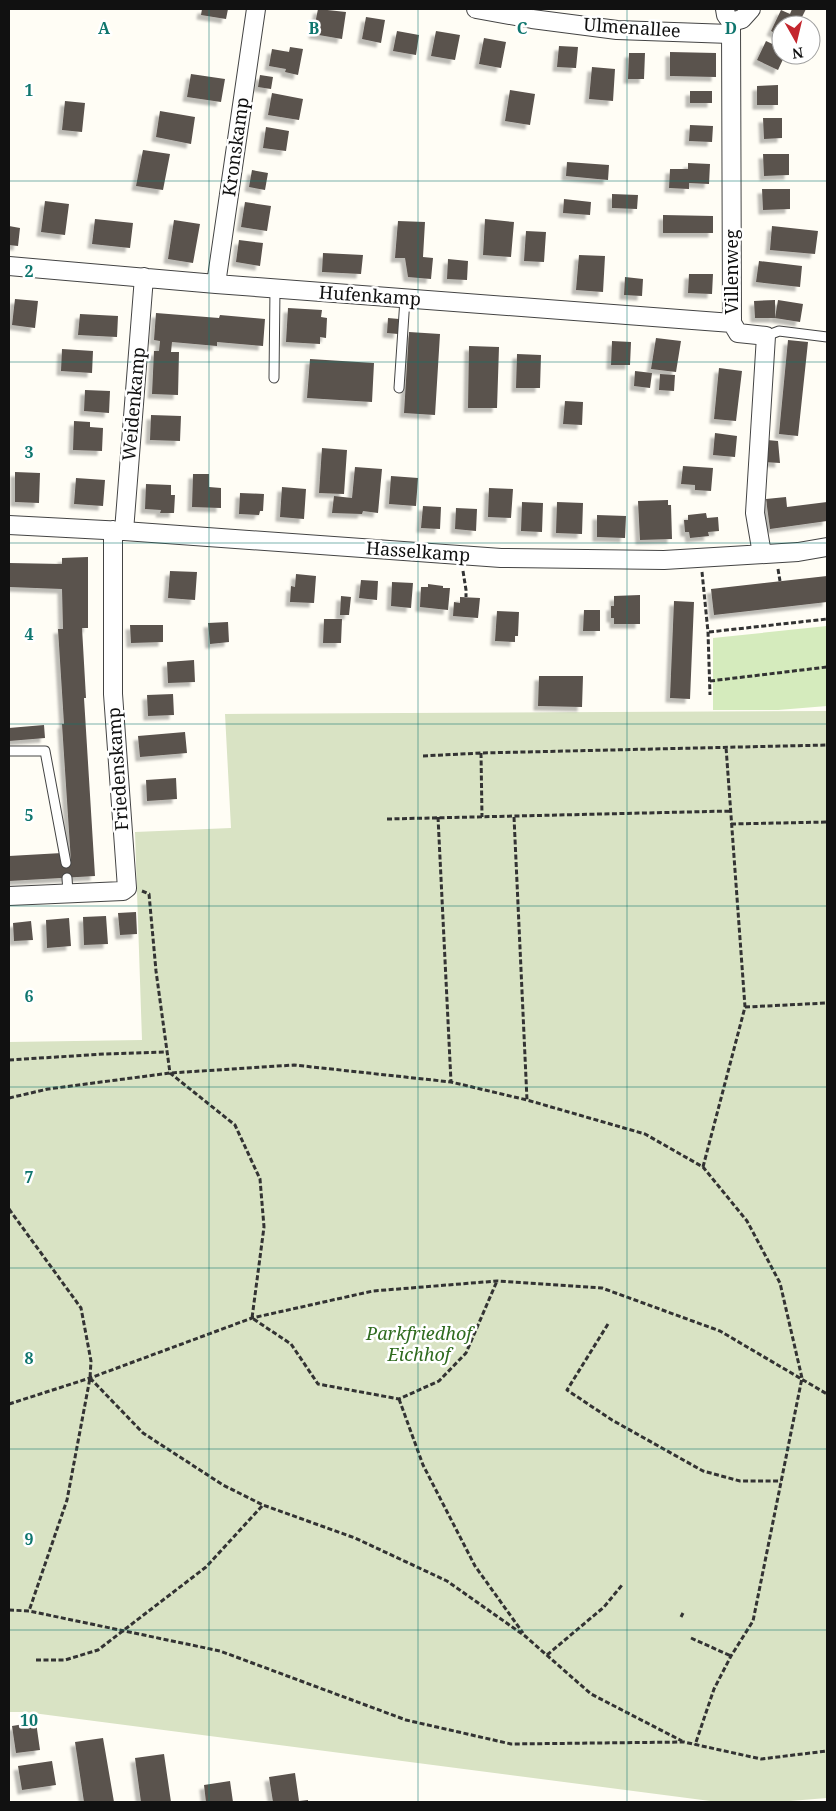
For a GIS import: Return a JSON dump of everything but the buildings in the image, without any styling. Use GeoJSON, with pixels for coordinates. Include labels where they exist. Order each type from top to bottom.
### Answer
{"type":"FeatureCollection","features":[{"type":"Feature","properties":{"kind":"street","name":"Kronskamp"},"geometry":{"type":"LineString","coordinates":[[216,284],[256,9]]}},
{"type":"Feature","properties":{"kind":"street","name":"Ulmenallee"},"geometry":{"type":"LineString","coordinates":[[476,9],[532,19],[617,30],[729,21]]}},
{"type":"Feature","properties":{"kind":"street"},"geometry":{"type":"LineString","coordinates":[[729,21],[742,19],[751,9]]}},
{"type":"Feature","properties":{"kind":"street","name":"Villenweg"},"geometry":{"type":"LineString","coordinates":[[729,21],[732,117],[732,323],[738,333],[766,336]]}},
{"type":"Feature","properties":{"kind":"street","name":"Hufenkamp"},"geometry":{"type":"LineString","coordinates":[[9,266],[274,289],[732,323]]}},
{"type":"Feature","properties":{"kind":"street","name":"Weidenkamp"},"geometry":{"type":"LineString","coordinates":[[119,530],[144,277]]}},
{"type":"Feature","properties":{"kind":"street"},"geometry":{"type":"LineString","coordinates":[[762,554],[755,513],[766,336]]}},
{"type":"Feature","properties":{"kind":"street","name":"Hasselkamp"},"geometry":{"type":"LineString","coordinates":[[9,525],[119,530],[501,558],[700,559],[798,552],[827,546]]}},
{"type":"Feature","properties":{"kind":"street","name":"Friedenskamp"},"geometry":{"type":"LineString","coordinates":[[119,530],[112,552],[113,694],[127,888]]}},
{"type":"Feature","properties":{"kind":"street"},"geometry":{"type":"LineString","coordinates":[[9,896],[67,885],[123,891],[127,888]]}},
{"type":"Feature","properties":{"kind":"lane"},"geometry":{"type":"LineString","coordinates":[[274,289],[274,378]]}},
{"type":"Feature","properties":{"kind":"lane"},"geometry":{"type":"LineString","coordinates":[[399,388],[406,298]]}},
{"type":"Feature","properties":{"kind":"lane"},"geometry":{"type":"LineString","coordinates":[[766,336],[779,331],[827,338]]}},
{"type":"Feature","properties":{"kind":"lane"},"geometry":{"type":"LineString","coordinates":[[9,751],[45,751],[66,863]]}},
{"type":"Feature","properties":{"kind":"path"},"geometry":{"type":"LineString","coordinates":[[700,559],[708,632],[710,695]]}},
{"type":"Feature","properties":{"kind":"path"},"geometry":{"type":"LineString","coordinates":[[462,573],[466,584],[466,597]]}},
{"type":"Feature","properties":{"kind":"path"},"geometry":{"type":"LineString","coordinates":[[708,632],[827,619]]}},
{"type":"Feature","properties":{"kind":"path"},"geometry":{"type":"LineString","coordinates":[[710,681],[827,667]]}},
{"type":"Feature","properties":{"kind":"path"},"geometry":{"type":"LineString","coordinates":[[423,756],[827,745]]}},
{"type":"Feature","properties":{"kind":"path"},"geometry":{"type":"LineString","coordinates":[[703,1166],[745,1007],[726,747]]}},
{"type":"Feature","properties":{"kind":"path"},"geometry":{"type":"LineString","coordinates":[[481,753],[482,818]]}},
{"type":"Feature","properties":{"kind":"path"},"geometry":{"type":"LineString","coordinates":[[387,819],[730,810]]}},
{"type":"Feature","properties":{"kind":"path"},"geometry":{"type":"LineString","coordinates":[[438,817],[451,1082]]}},
{"type":"Feature","properties":{"kind":"path"},"geometry":{"type":"LineString","coordinates":[[514,817],[527,1100]]}},
{"type":"Feature","properties":{"kind":"path"},"geometry":{"type":"LineString","coordinates":[[731,824],[827,822]]}},
{"type":"Feature","properties":{"kind":"path"},"geometry":{"type":"LineString","coordinates":[[127,888],[149,894],[156,971],[170,1073],[235,1125],[260,1179],[264,1227],[252,1318]]}},
{"type":"Feature","properties":{"kind":"path"},"geometry":{"type":"LineString","coordinates":[[745,1007],[827,1003]]}},
{"type":"Feature","properties":{"kind":"path"},"geometry":{"type":"LineString","coordinates":[[9,1060],[167,1052]]}},
{"type":"Feature","properties":{"kind":"path"},"geometry":{"type":"LineString","coordinates":[[9,1098],[48,1089],[170,1073],[294,1065],[451,1082],[527,1100],[645,1134],[703,1166],[747,1221],[780,1283],[802,1378],[753,1621],[731,1656],[714,1689],[695,1745]]}},
{"type":"Feature","properties":{"kind":"path"},"geometry":{"type":"LineString","coordinates":[[9,1209],[81,1308],[91,1360],[90,1378],[67,1500],[29,1611]]}},
{"type":"Feature","properties":{"kind":"path"},"geometry":{"type":"LineString","coordinates":[[252,1318],[291,1344],[318,1384],[399,1399],[439,1381],[466,1353],[497,1282]]}},
{"type":"Feature","properties":{"kind":"path"},"geometry":{"type":"LineString","coordinates":[[9,1404],[90,1378],[252,1318],[373,1291],[497,1282],[602,1288],[720,1331],[827,1394]]}},
{"type":"Feature","properties":{"kind":"path"},"geometry":{"type":"LineString","coordinates":[[608,1324],[567,1390],[612,1420],[703,1471],[740,1481],[781,1481]]}},
{"type":"Feature","properties":{"kind":"path"},"geometry":{"type":"LineString","coordinates":[[90,1378],[143,1433],[223,1486],[263,1505],[356,1538],[446,1581],[525,1636],[591,1694],[684,1742],[761,1759],[827,1752]]}},
{"type":"Feature","properties":{"kind":"path"},"geometry":{"type":"LineString","coordinates":[[399,1399],[423,1465],[475,1566],[525,1636]]}},
{"type":"Feature","properties":{"kind":"path"},"geometry":{"type":"LineString","coordinates":[[36,1660],[65,1660],[98,1650],[206,1567],[263,1505]]}},
{"type":"Feature","properties":{"kind":"path"},"geometry":{"type":"LineString","coordinates":[[547,1655],[604,1607],[622,1585]]}},
{"type":"Feature","properties":{"kind":"path"},"geometry":{"type":"LineString","coordinates":[[9,1610],[29,1611],[220,1651],[406,1720],[511,1744],[684,1742]]}},
{"type":"Feature","properties":{"kind":"path"},"geometry":{"type":"LineString","coordinates":[[681,1617],[683,1613]]}},
{"type":"Feature","properties":{"kind":"path"},"geometry":{"type":"LineString","coordinates":[[691,1638],[731,1656]]}},
{"type":"Feature","properties":{"kind":"green space"},"geometry":{"type":"Polygon","coordinates":[[[827,626],[827,706],[778,710],[713,710],[713,638],[827,626]]]}},
{"type":"Feature","properties":{"kind":"green space","name":"Parkfriedhof Eichhof"},"geometry":{"type":"Polygon","coordinates":[[[827,711],[827,1798],[778,1802],[718,1802],[25,1712],[9,1712],[9,1042],[142,1040],[135,832],[231,828],[225,714],[827,711]]]}}]}
